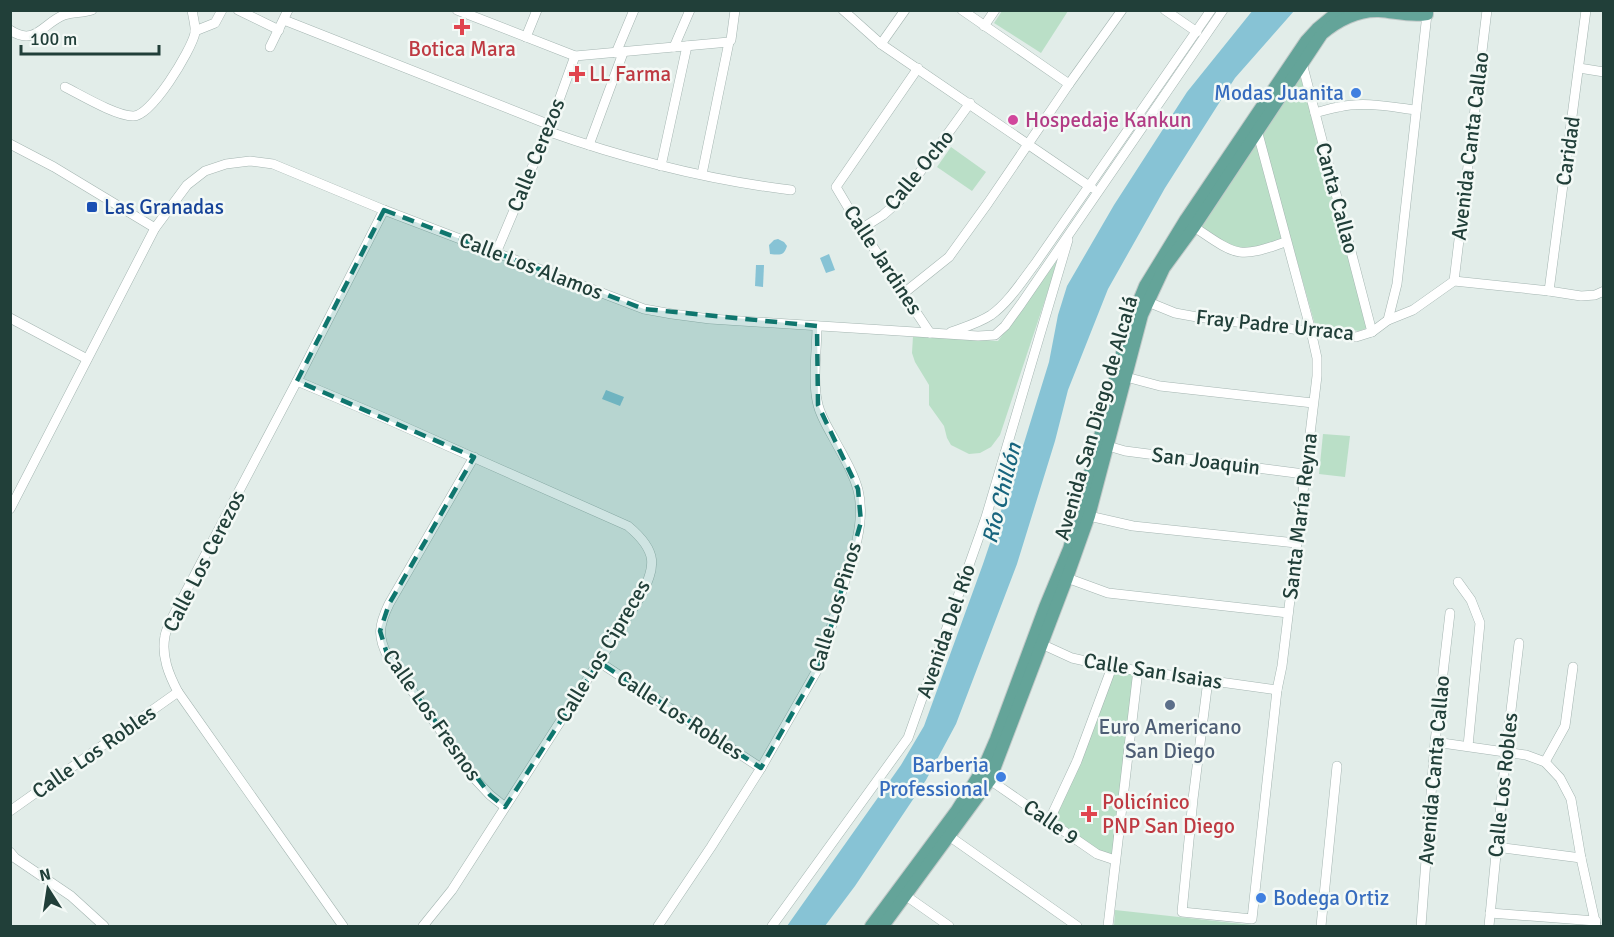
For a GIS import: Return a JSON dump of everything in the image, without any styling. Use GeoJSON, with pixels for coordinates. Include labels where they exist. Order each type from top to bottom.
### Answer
{"type":"FeatureCollection","features":[{"type":"Feature","properties":{"kind":"main road","name":"Avenida San Diego de Alcalá"},"geometry":{"type":"LineString","coordinates":[[871,927],[949,836],[990,780],[1069,549],[1135,308],[1145,286],[1161,258],[1306,41],[1317,28],[1340,10]]}},
{"type":"Feature","properties":{"kind":"main road","name":"Avenida San Diego de Alcalá"},"geometry":{"type":"LineString","coordinates":[[883,927],[902,893],[984,767],[1067,578],[1089,516],[1142,315],[1164,268],[1194,227],[1322,34],[1351,16],[1375,11],[1415,16],[1427,12]]}},
{"type":"Feature","properties":{"kind":"street"},"geometry":{"type":"LineString","coordinates":[[10,30],[19,36],[28,36],[65,15],[92,10]]}},
{"type":"Feature","properties":{"kind":"street"},"geometry":{"type":"LineString","coordinates":[[65,87],[105,108],[131,117],[138,116],[162,92],[188,51],[195,32],[192,10]]}},
{"type":"Feature","properties":{"kind":"street"},"geometry":{"type":"LineString","coordinates":[[195,32],[215,23],[222,10]]}},
{"type":"Feature","properties":{"kind":"street"},"geometry":{"type":"LineString","coordinates":[[238,10],[279,30]]}},
{"type":"Feature","properties":{"kind":"street"},"geometry":{"type":"LineString","coordinates":[[457,10],[575,56],[729,42]]}},
{"type":"Feature","properties":{"kind":"street"},"geometry":{"type":"LineString","coordinates":[[526,37],[537,10]]}},
{"type":"Feature","properties":{"kind":"street"},"geometry":{"type":"LineString","coordinates":[[589,145],[634,10]]}},
{"type":"Feature","properties":{"kind":"street"},"geometry":{"type":"LineString","coordinates":[[674,47],[690,10]]}},
{"type":"Feature","properties":{"kind":"street"},"geometry":{"type":"LineString","coordinates":[[702,174],[731,40],[735,10]]}},
{"type":"Feature","properties":{"kind":"street"},"geometry":{"type":"LineString","coordinates":[[843,10],[881,44],[1098,192]]}},
{"type":"Feature","properties":{"kind":"street"},"geometry":{"type":"LineString","coordinates":[[881,44],[905,10]]}},
{"type":"Feature","properties":{"kind":"street"},"geometry":{"type":"LineString","coordinates":[[962,10],[1069,84]]}},
{"type":"Feature","properties":{"kind":"street"},"geometry":{"type":"LineString","coordinates":[[984,26],[995,10]]}},
{"type":"Feature","properties":{"kind":"street"},"geometry":{"type":"LineString","coordinates":[[904,293],[949,257],[1122,10]]}},
{"type":"Feature","properties":{"kind":"street"},"geometry":{"type":"LineString","coordinates":[[1165,10],[1197,32]]}},
{"type":"Feature","properties":{"kind":"street"},"geometry":{"type":"LineString","coordinates":[[946,334],[990,315],[1011,295],[1035,264],[1211,10]]}},
{"type":"Feature","properties":{"kind":"street","name":"Calle Los Alamos"},"geometry":{"type":"LineString","coordinates":[[10,509],[155,228],[187,185],[205,171],[226,164],[250,161],[273,164],[496,253],[644,309],[672,315],[987,336],[995,334],[1005,326],[1223,10]]}},
{"type":"Feature","properties":{"kind":"street","name":"Avenida Canta Callao"},"geometry":{"type":"LineString","coordinates":[[1454,281],[1487,10]]}},
{"type":"Feature","properties":{"kind":"street","name":"Caridad"},"geometry":{"type":"LineString","coordinates":[[1550,291],[1586,10]]}},
{"type":"Feature","properties":{"kind":"street"},"geometry":{"type":"LineString","coordinates":[[1388,320],[1397,284],[1427,12]]}},
{"type":"Feature","properties":{"kind":"street"},"geometry":{"type":"LineString","coordinates":[[270,47],[286,15],[589,145],[661,166],[758,186],[791,190]]}},
{"type":"Feature","properties":{"kind":"street"},"geometry":{"type":"LineString","coordinates":[[661,166],[687,46]]}},
{"type":"Feature","properties":{"kind":"street","name":"Calle Cerezos"},"geometry":{"type":"LineString","coordinates":[[496,253],[549,128],[575,56]]}},
{"type":"Feature","properties":{"kind":"street","name":"Canta Callao"},"geometry":{"type":"LineString","coordinates":[[1302,63],[1372,332]]}},
{"type":"Feature","properties":{"kind":"street","name":"Calle Jardines"},"geometry":{"type":"LineString","coordinates":[[918,68],[836,187],[930,333]]}},
{"type":"Feature","properties":{"kind":"street"},"geometry":{"type":"LineString","coordinates":[[1579,68],[1604,72]]}},
{"type":"Feature","properties":{"kind":"street","name":"Calle Ocho"},"geometry":{"type":"LineString","coordinates":[[861,229],[899,201],[970,104]]}},
{"type":"Feature","properties":{"kind":"street"},"geometry":{"type":"LineString","coordinates":[[1315,113],[1340,106],[1358,105],[1416,110]]}},
{"type":"Feature","properties":{"kind":"street","name":"Santa María Reyna"},"geometry":{"type":"LineString","coordinates":[[1208,680],[1182,912],[1252,919],[1317,358],[1254,118]]}},
{"type":"Feature","properties":{"kind":"street"},"geometry":{"type":"LineString","coordinates":[[10,144],[54,167],[155,228]]}},
{"type":"Feature","properties":{"kind":"street","name":"Calle Los Cerezos"},"geometry":{"type":"LineString","coordinates":[[343,927],[178,692],[170,678],[165,659],[165,637],[172,618],[384,210]]}},
{"type":"Feature","properties":{"kind":"street"},"geometry":{"type":"LineString","coordinates":[[1194,227],[1240,252],[1259,250],[1286,242]]}},
{"type":"Feature","properties":{"kind":"street","name":"Avenida Del Río"},"geometry":{"type":"LineString","coordinates":[[772,927],[908,738],[986,517],[1071,232]]}},
{"type":"Feature","properties":{"kind":"street"},"geometry":{"type":"LineString","coordinates":[[1454,281],[1581,296],[1595,295],[1604,291]]}},
{"type":"Feature","properties":{"kind":"street","name":"Fray Padre Urraca"},"geometry":{"type":"LineString","coordinates":[[1148,302],[1175,313],[1197,317],[1356,337],[1372,332],[1388,320],[1413,310],[1454,281]]}},
{"type":"Feature","properties":{"kind":"street"},"geometry":{"type":"LineString","coordinates":[[10,318],[87,359]]}},
{"type":"Feature","properties":{"kind":"street","name":"Calle Los Pinos"},"geometry":{"type":"LineString","coordinates":[[657,927],[761,768],[820,665],[861,522],[858,489],[852,473],[824,422],[818,405],[815,390],[818,326]]}},
{"type":"Feature","properties":{"kind":"street"},"geometry":{"type":"LineString","coordinates":[[1126,378],[1160,386],[1313,403]]}},
{"type":"Feature","properties":{"kind":"street","name":"Calle Los Cipreces"},"geometry":{"type":"LineString","coordinates":[[297,381],[628,526],[642,537],[650,551],[652,567],[649,580],[452,890],[423,927]]}},
{"type":"Feature","properties":{"kind":"street","name":"San Joaquin"},"geometry":{"type":"LineString","coordinates":[[1108,446],[1125,451],[1304,474]]}},
{"type":"Feature","properties":{"kind":"street","name":"Calle Los Fresnos"},"geometry":{"type":"LineString","coordinates":[[474,457],[383,616],[380,631],[381,644],[475,778],[505,807]]}},
{"type":"Feature","properties":{"kind":"street"},"geometry":{"type":"LineString","coordinates":[[1089,516],[1133,526],[1296,543]]}},
{"type":"Feature","properties":{"kind":"street"},"geometry":{"type":"LineString","coordinates":[[1067,578],[1108,593],[1288,613]]}},
{"type":"Feature","properties":{"kind":"street"},"geometry":{"type":"LineString","coordinates":[[1458,582],[1471,600],[1480,623],[1468,746]]}},
{"type":"Feature","properties":{"kind":"street","name":"Avenida Canta Callao"},"geometry":{"type":"LineString","coordinates":[[1421,927],[1434,742],[1450,614]]}},
{"type":"Feature","properties":{"kind":"street","name":"Calle San Isaias"},"geometry":{"type":"LineString","coordinates":[[1037,642],[1072,658],[1113,667],[1277,690]]}},
{"type":"Feature","properties":{"kind":"street","name":"Calle Los Robles"},"geometry":{"type":"LineString","coordinates":[[1489,927],[1519,643]]}},
{"type":"Feature","properties":{"kind":"street","name":"Calle Los Robles"},"geometry":{"type":"LineString","coordinates":[[599,662],[761,768]]}},
{"type":"Feature","properties":{"kind":"street"},"geometry":{"type":"LineString","coordinates":[[1049,821],[1077,761],[1113,667]]}},
{"type":"Feature","properties":{"kind":"street"},"geometry":{"type":"LineString","coordinates":[[1545,762],[1565,726],[1573,667]]}},
{"type":"Feature","properties":{"kind":"street"},"geometry":{"type":"LineString","coordinates":[[1108,927],[1138,670]]}},
{"type":"Feature","properties":{"kind":"street","name":"Calle Los Robles"},"geometry":{"type":"LineString","coordinates":[[10,812],[178,692]]}},
{"type":"Feature","properties":{"kind":"street"},"geometry":{"type":"LineString","coordinates":[[1434,742],[1526,755],[1545,762],[1560,778],[1571,799],[1596,924],[1490,913]]}},
{"type":"Feature","properties":{"kind":"street"},"geometry":{"type":"LineString","coordinates":[[1321,927],[1337,766]]}},
{"type":"Feature","properties":{"kind":"street","name":"Calle 9"},"geometry":{"type":"LineString","coordinates":[[990,780],[1097,854],[1115,860]]}},
{"type":"Feature","properties":{"kind":"street"},"geometry":{"type":"LineString","coordinates":[[949,836],[1077,927]]}},
{"type":"Feature","properties":{"kind":"street"},"geometry":{"type":"LineString","coordinates":[[1496,847],[1581,858]]}},
{"type":"Feature","properties":{"kind":"street"},"geometry":{"type":"LineString","coordinates":[[10,852],[15,858],[70,896],[104,927]]}},
{"type":"Feature","properties":{"kind":"street"},"geometry":{"type":"LineString","coordinates":[[902,893],[949,927]]}},
{"type":"Feature","properties":{"kind":"highlighted area"},"geometry":{"type":"Polygon","coordinates":[[[384,210],[644,309],[817,326],[818,405],[858,489],[861,522],[820,665],[761,768],[599,662],[505,807],[490,795],[388,657],[380,631],[389,604],[474,457],[297,381],[384,210]]]}},
{"type":"Feature","properties":{"kind":"green space"},"geometry":{"type":"Polygon","coordinates":[[[1002,11],[1068,11],[1041,53],[994,23],[1002,11]]]}},
{"type":"Feature","properties":{"kind":"green space"},"geometry":{"type":"Polygon","coordinates":[[[1300,74],[1367,328],[1359,331],[1315,325],[1261,132],[1300,74]]]}},
{"type":"Feature","properties":{"kind":"green space"},"geometry":{"type":"Polygon","coordinates":[[[1256,140],[1283,240],[1249,249],[1233,247],[1199,226],[1256,140]]]}},
{"type":"Feature","properties":{"kind":"green space"},"geometry":{"type":"Polygon","coordinates":[[[951,147],[986,172],[972,191],[937,167],[951,147]]]}},
{"type":"Feature","properties":{"kind":"green space"},"geometry":{"type":"Polygon","coordinates":[[[1059,258],[1000,435],[991,447],[980,453],[969,454],[951,445],[944,426],[929,405],[929,385],[912,353],[913,336],[998,341],[1059,258]]]}},
{"type":"Feature","properties":{"kind":"green space"},"geometry":{"type":"Polygon","coordinates":[[[1323,434],[1350,436],[1345,477],[1319,474],[1323,434]]]}},
{"type":"Feature","properties":{"kind":"green space"},"geometry":{"type":"Polygon","coordinates":[[[1114,670],[1135,673],[1112,856],[1097,850],[1053,820],[1114,670]]]}},
{"type":"Feature","properties":{"kind":"green space"},"geometry":{"type":"Polygon","coordinates":[[[1115,910],[1252,925],[1252,926],[1114,926],[1115,910]]]}},
{"type":"Feature","properties":{"kind":"water"},"geometry":{"type":"Polygon","coordinates":[[[1253,10],[1294,11],[1235,78],[1165,188],[1108,289],[1068,390],[1055,441],[1017,564],[956,724],[926,780],[855,886],[825,926],[787,926],[901,765],[924,726],[1024,443],[1049,362],[1058,315],[1067,286],[1114,205],[1187,92],[1253,10]]]}},
{"type":"Feature","properties":{"kind":"water"},"geometry":{"type":"Polygon","coordinates":[[[778,239],[784,242],[786,249],[781,254],[770,254],[769,245],[778,239]]]}},
{"type":"Feature","properties":{"kind":"water"},"geometry":{"type":"Polygon","coordinates":[[[829,254],[835,270],[826,273],[820,258],[829,254]]]}},
{"type":"Feature","properties":{"kind":"water"},"geometry":{"type":"Polygon","coordinates":[[[756,265],[764,265],[763,287],[755,286],[756,265]]]}},
{"type":"Feature","properties":{"kind":"water"},"geometry":{"type":"Polygon","coordinates":[[[606,390],[624,397],[620,406],[602,399],[606,390]]]}},
{"type":"Feature","properties":{"kind":"place","name":"Botica Mara"},"geometry":{"type":"Point","coordinates":[462,27]}},
{"type":"Feature","properties":{"kind":"place","name":"LL Farma"},"geometry":{"type":"Point","coordinates":[577,74]}},
{"type":"Feature","properties":{"kind":"place","name":"Modas Juanita"},"geometry":{"type":"Point","coordinates":[1356,93]}},
{"type":"Feature","properties":{"kind":"place","name":"Hospedaje Kankun"},"geometry":{"type":"Point","coordinates":[1013,120]}},
{"type":"Feature","properties":{"kind":"place","name":"Las Granadas"},"geometry":{"type":"Point","coordinates":[92,207]}},
{"type":"Feature","properties":{"kind":"place","name":"Euro Americano San Diego"},"geometry":{"type":"Point","coordinates":[1170,705]}},
{"type":"Feature","properties":{"kind":"place","name":"Barberia Professional"},"geometry":{"type":"Point","coordinates":[1001,777]}},
{"type":"Feature","properties":{"kind":"place","name":"Policínico PNP San Diego"},"geometry":{"type":"Point","coordinates":[1089,814]}},
{"type":"Feature","properties":{"kind":"place","name":"Bodega Ortiz"},"geometry":{"type":"Point","coordinates":[1261,898]}},
{"type":"Feature","properties":{"kind":"water label","name":"Río Chillón"},"geometry":{"type":"Point","coordinates":[1001,493]}}]}
